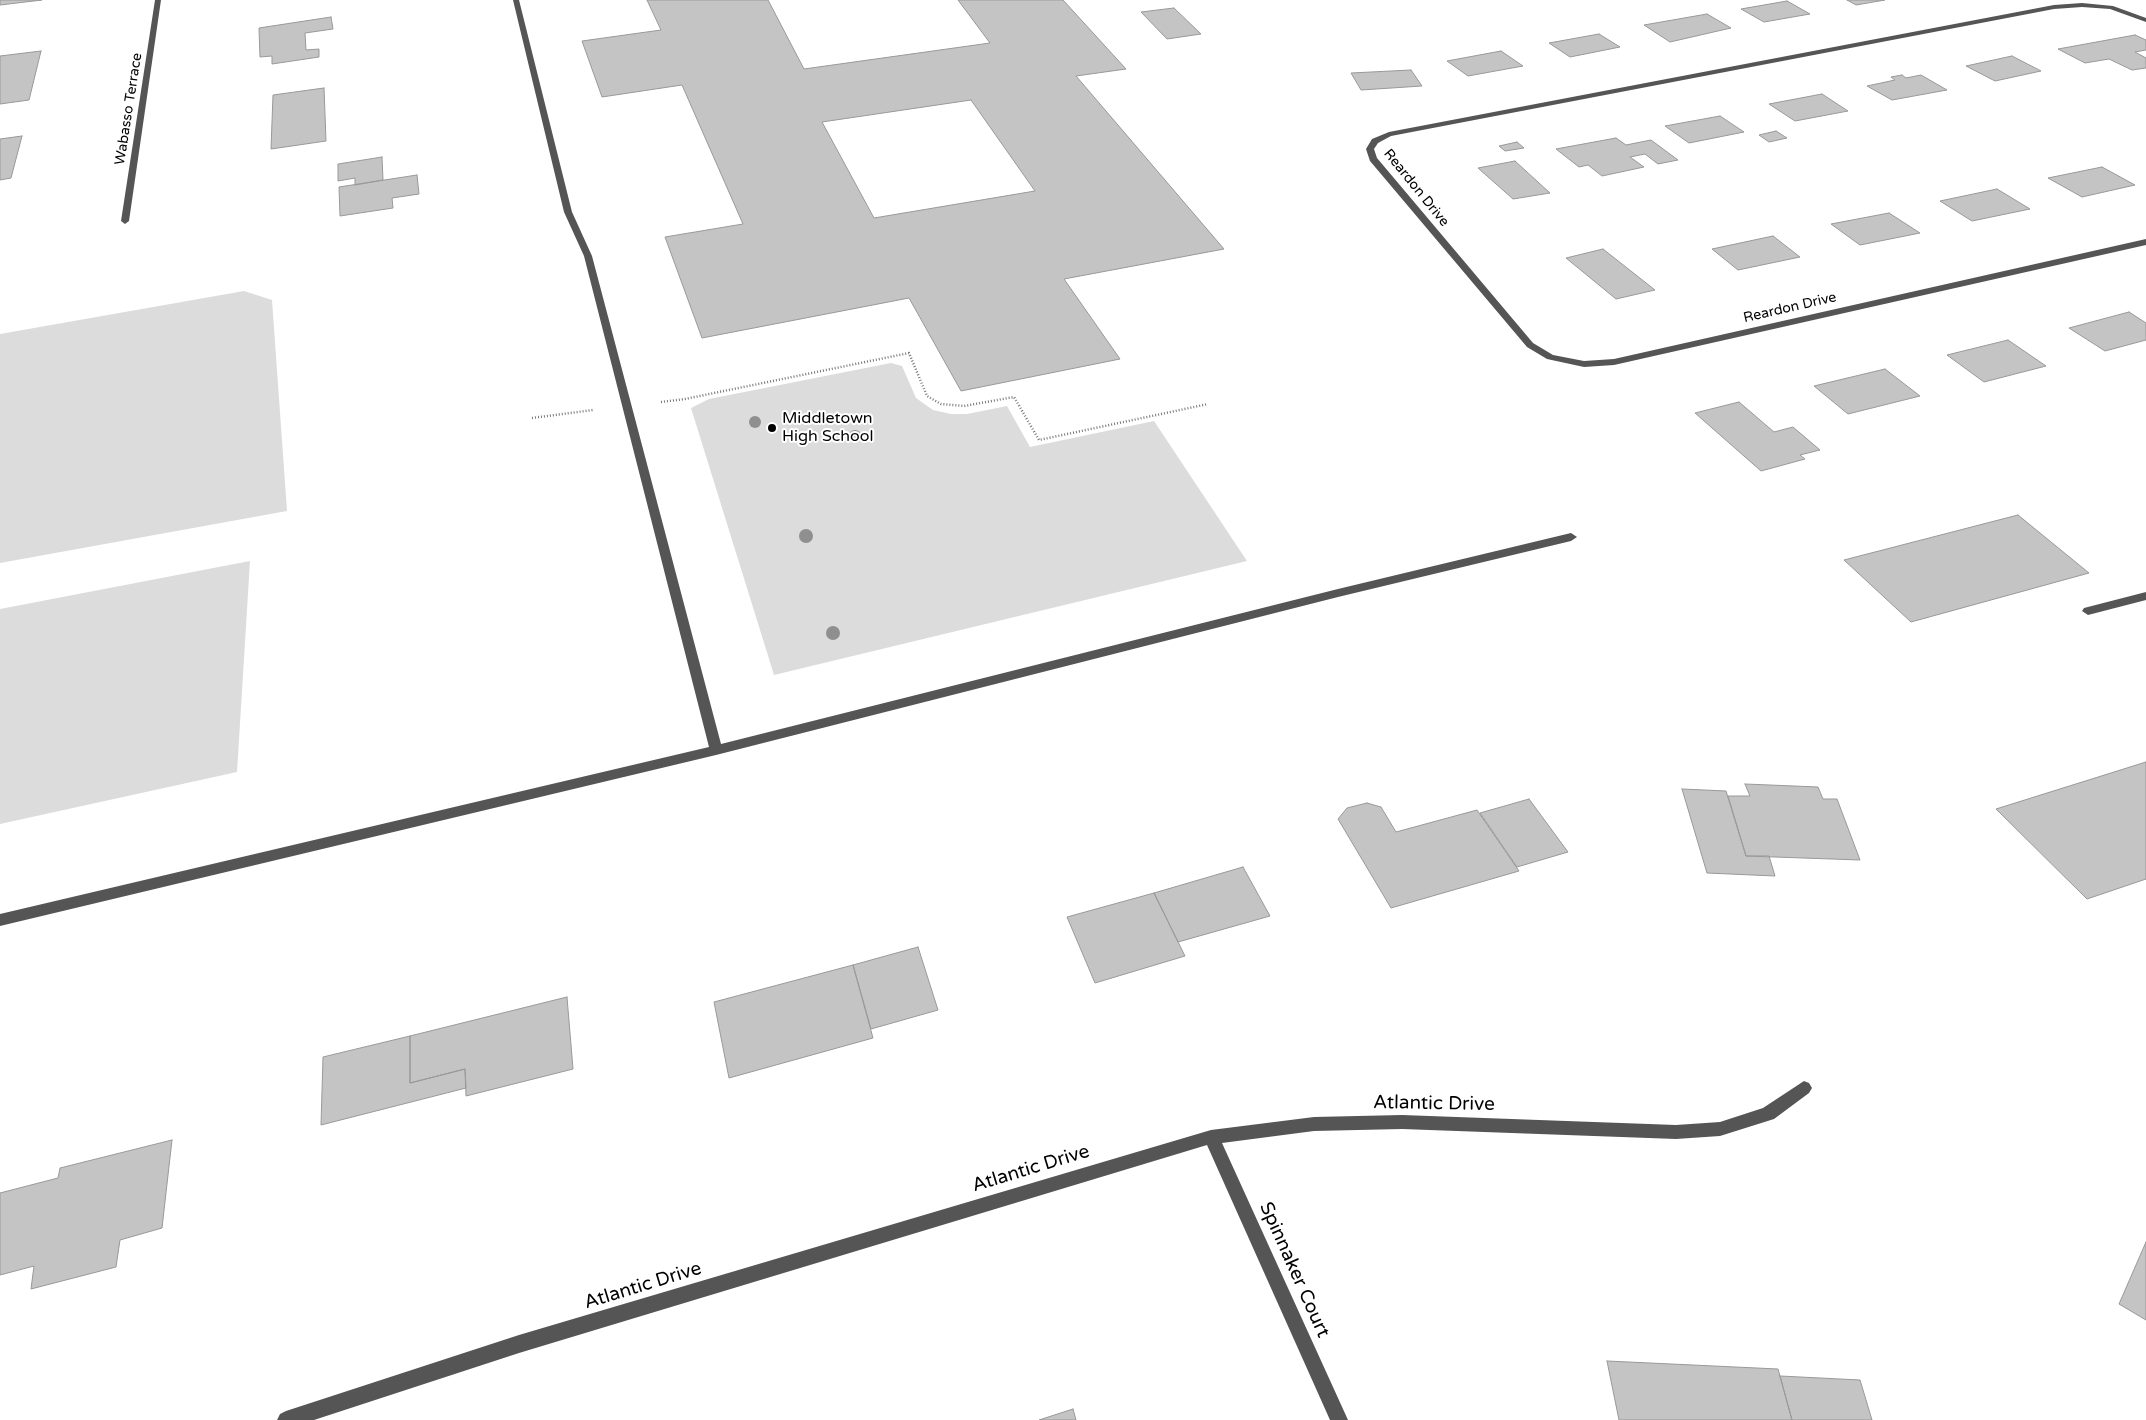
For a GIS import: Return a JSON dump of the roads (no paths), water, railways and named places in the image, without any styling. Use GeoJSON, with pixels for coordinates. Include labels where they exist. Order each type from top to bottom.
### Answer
{"type":"FeatureCollection","features":[{"type":"Feature","properties":{"kind":"street","name":"Wabasso Terrace"},"geometry":{"type":"LineString","coordinates":[[125,221],[158,0]]}},
{"type":"Feature","properties":{"kind":"street"},"geometry":{"type":"LineString","coordinates":[[516,0],[568,212],[588,256],[716,750]]}},
{"type":"Feature","properties":{"kind":"street","name":"Reardon Drive"},"geometry":{"type":"LineString","coordinates":[[2146,20],[2111,7],[2082,4],[2054,7],[1389,134],[1375,141],[1370,149],[1373,159],[1530,345],[1550,357],[1584,364],[1614,362],[2146,242]]}},
{"type":"Feature","properties":{"kind":"street"},"geometry":{"type":"LineString","coordinates":[[0,920],[716,750],[1338,593],[1570,537]]}},
{"type":"Feature","properties":{"kind":"street"},"geometry":{"type":"LineString","coordinates":[[2088,611],[2146,596]]}},
{"type":"Feature","properties":{"kind":"street","name":"Atlantic Drive"},"geometry":{"type":"LineString","coordinates":[[286,1420],[519,1344],[1211,1137],[1314,1124],[1402,1122],[1676,1132],[1720,1129],[1768,1114],[1804,1088]]}},
{"type":"Feature","properties":{"kind":"street","name":"Spinnaker Court"},"geometry":{"type":"LineString","coordinates":[[1211,1137],[1339,1420]]}},
{"type":"Feature","properties":{"kind":"place","name":"Middletown High School"},"geometry":{"type":"Point","coordinates":[772,428]}}]}
